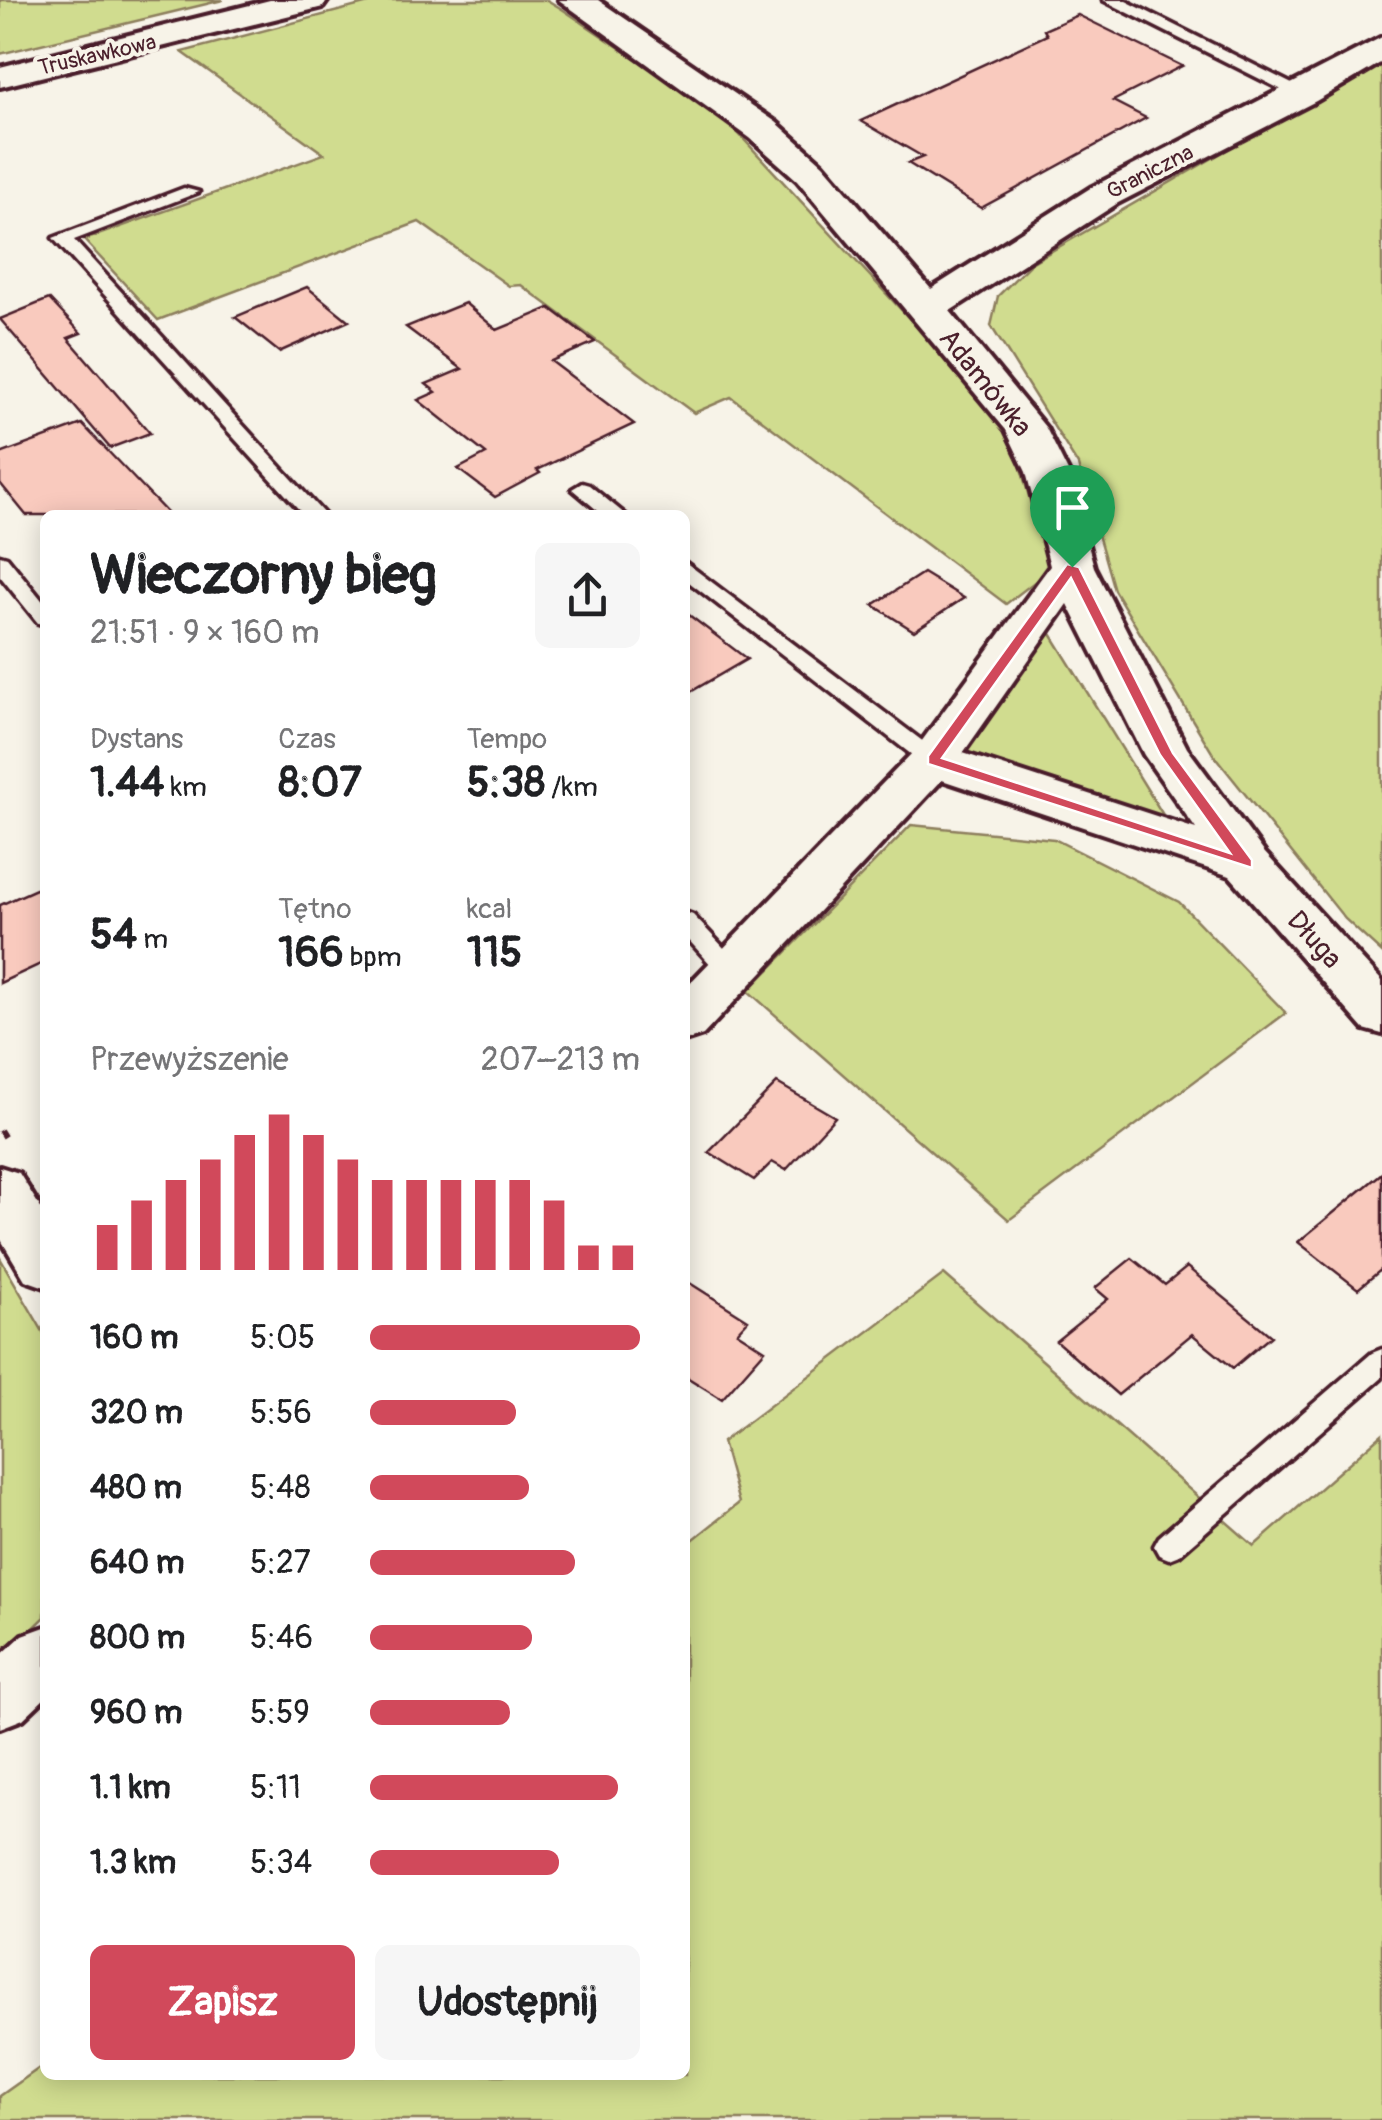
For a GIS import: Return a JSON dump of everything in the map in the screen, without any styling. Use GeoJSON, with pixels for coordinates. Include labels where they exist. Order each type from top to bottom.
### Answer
{"type":"FeatureCollection","features":[{"type":"Feature","properties":{"kind":"street","name":"Truskawkowa"},"geometry":{"type":"LineString","coordinates":[[0,78],[310,0]]}},
{"type":"Feature","properties":{"kind":"street","name":"Adamówka"},"geometry":{"type":"LineString","coordinates":[[576,0],[774,140],[810,172],[1025,428],[1047,472],[1072,567]]}},
{"type":"Feature","properties":{"kind":"street","name":"Graniczna"},"geometry":{"type":"LineString","coordinates":[[925,310],[1105,195],[1304,94],[1382,48]]}},
{"type":"Feature","properties":{"kind":"street"},"geometry":{"type":"LineString","coordinates":[[690,1016],[933,760],[1072,567]]}},
{"type":"Feature","properties":{"kind":"street","name":"Długa"},"geometry":{"type":"LineString","coordinates":[[1072,567],[1167,755],[1246,864],[1382,1015]]}},
{"type":"Feature","properties":{"kind":"street","name":"Długa"},"geometry":{"type":"LineString","coordinates":[[933,760],[1246,864]]}},
{"type":"Feature","properties":{"kind":"street"},"geometry":{"type":"LineString","coordinates":[[0,1189],[40,1256]]}},
{"type":"Feature","properties":{"kind":"street"},"geometry":{"type":"LineString","coordinates":[[0,1698],[40,1661]]}},
{"type":"Feature","properties":{"kind":"lane"},"geometry":{"type":"LineString","coordinates":[[1111,0],[1304,94]]}},
{"type":"Feature","properties":{"kind":"lane"},"geometry":{"type":"LineString","coordinates":[[190,192],[62,238],[310,510]]}},
{"type":"Feature","properties":{"kind":"lane"},"geometry":{"type":"LineString","coordinates":[[582,489],[609,510]]}},
{"type":"Feature","properties":{"kind":"lane"},"geometry":{"type":"LineString","coordinates":[[0,562],[40,612]]}},
{"type":"Feature","properties":{"kind":"lane"},"geometry":{"type":"LineString","coordinates":[[690,572],[933,760]]}},
{"type":"Feature","properties":{"kind":"lane"},"geometry":{"type":"LineString","coordinates":[[690,926],[732,972]]}},
{"type":"Feature","properties":{"kind":"lane"},"geometry":{"type":"LineString","coordinates":[[1169,1546],[1382,1361]]}},
{"type":"Feature","properties":{"kind":"green space"},"geometry":{"type":"Polygon","coordinates":[[[0,0],[223,0],[0,54],[0,0]]]}},
{"type":"Feature","properties":{"kind":"green space"},"geometry":{"type":"Polygon","coordinates":[[[380,0],[547,0],[725,119],[977,392],[1012,437],[1050,570],[1006,604],[731,397],[694,413],[521,285],[509,286],[419,222],[158,320],[84,240],[324,154],[182,52],[380,0]]]}},
{"type":"Feature","properties":{"kind":"green space"},"geometry":{"type":"Polygon","coordinates":[[[1382,60],[1382,953],[1345,919],[1213,754],[1114,590],[1078,465],[991,326],[998,296],[1031,263],[1382,60]]]}},
{"type":"Feature","properties":{"kind":"green space"},"geometry":{"type":"Polygon","coordinates":[[[1048,629],[1168,823],[966,752],[1048,629]]]}},
{"type":"Feature","properties":{"kind":"green space"},"geometry":{"type":"Polygon","coordinates":[[[911,825],[1054,839],[1179,902],[1286,1013],[1009,1220],[748,991],[911,825]]]}},
{"type":"Feature","properties":{"kind":"green space"},"geometry":{"type":"Polygon","coordinates":[[[0,1258],[40,1326],[40,1622],[0,1661],[0,1258]]]}},
{"type":"Feature","properties":{"kind":"green space"},"geometry":{"type":"Polygon","coordinates":[[[944,1274],[1254,1546],[1382,1434],[1382,2120],[0,2120],[0,2096],[40,2068],[40,2080],[690,2080],[690,1542],[739,1503],[722,1442],[944,1274]]]}},
{"type":"Feature","properties":{"kind":"building"},"geometry":{"type":"Polygon","coordinates":[[[1078,15],[1182,66],[1113,101],[1146,118],[981,208],[908,163],[923,157],[861,121],[1047,35],[1044,30],[1078,15]]]}},
{"type":"Feature","properties":{"kind":"building"},"geometry":{"type":"Polygon","coordinates":[[[307,287],[349,321],[279,352],[235,317],[307,287]]]}},
{"type":"Feature","properties":{"kind":"building"},"geometry":{"type":"Polygon","coordinates":[[[49,299],[81,333],[68,338],[150,433],[110,448],[0,319],[49,299]]]}},
{"type":"Feature","properties":{"kind":"building"},"geometry":{"type":"Polygon","coordinates":[[[465,303],[497,330],[550,308],[595,342],[551,361],[634,424],[537,470],[540,473],[495,497],[458,469],[486,454],[418,400],[436,392],[426,384],[462,369],[406,327],[465,303]]]}},
{"type":"Feature","properties":{"kind":"building"},"geometry":{"type":"Polygon","coordinates":[[[82,424],[164,510],[40,510],[40,515],[26,515],[0,483],[0,454],[82,424]]]}},
{"type":"Feature","properties":{"kind":"building"},"geometry":{"type":"Polygon","coordinates":[[[923,573],[964,598],[914,631],[873,605],[923,573]]]}},
{"type":"Feature","properties":{"kind":"building"},"geometry":{"type":"Polygon","coordinates":[[[690,616],[747,659],[690,692],[690,616]]]}},
{"type":"Feature","properties":{"kind":"building"},"geometry":{"type":"Polygon","coordinates":[[[40,887],[40,964],[0,983],[0,905],[40,887]]]}},
{"type":"Feature","properties":{"kind":"building"},"geometry":{"type":"Polygon","coordinates":[[[777,1083],[835,1117],[786,1170],[772,1162],[754,1180],[709,1152],[777,1083]]]}},
{"type":"Feature","properties":{"kind":"building"},"geometry":{"type":"Polygon","coordinates":[[[1382,1173],[1382,1269],[1358,1289],[1298,1242],[1382,1173]]]}},
{"type":"Feature","properties":{"kind":"building"},"geometry":{"type":"Polygon","coordinates":[[[1132,1258],[1165,1285],[1187,1267],[1271,1336],[1233,1368],[1192,1334],[1118,1395],[1056,1341],[1108,1299],[1095,1288],[1132,1258]]]}},
{"type":"Feature","properties":{"kind":"building"},"geometry":{"type":"Polygon","coordinates":[[[690,1283],[748,1320],[737,1332],[765,1350],[722,1399],[690,1379],[690,1283]]]}},
{"type":"Feature","properties":{"kind":"route"},"geometry":{"type":"LineString","coordinates":[[1072,567],[1167,755],[1246,864],[933,760],[1072,567]]}}]}
